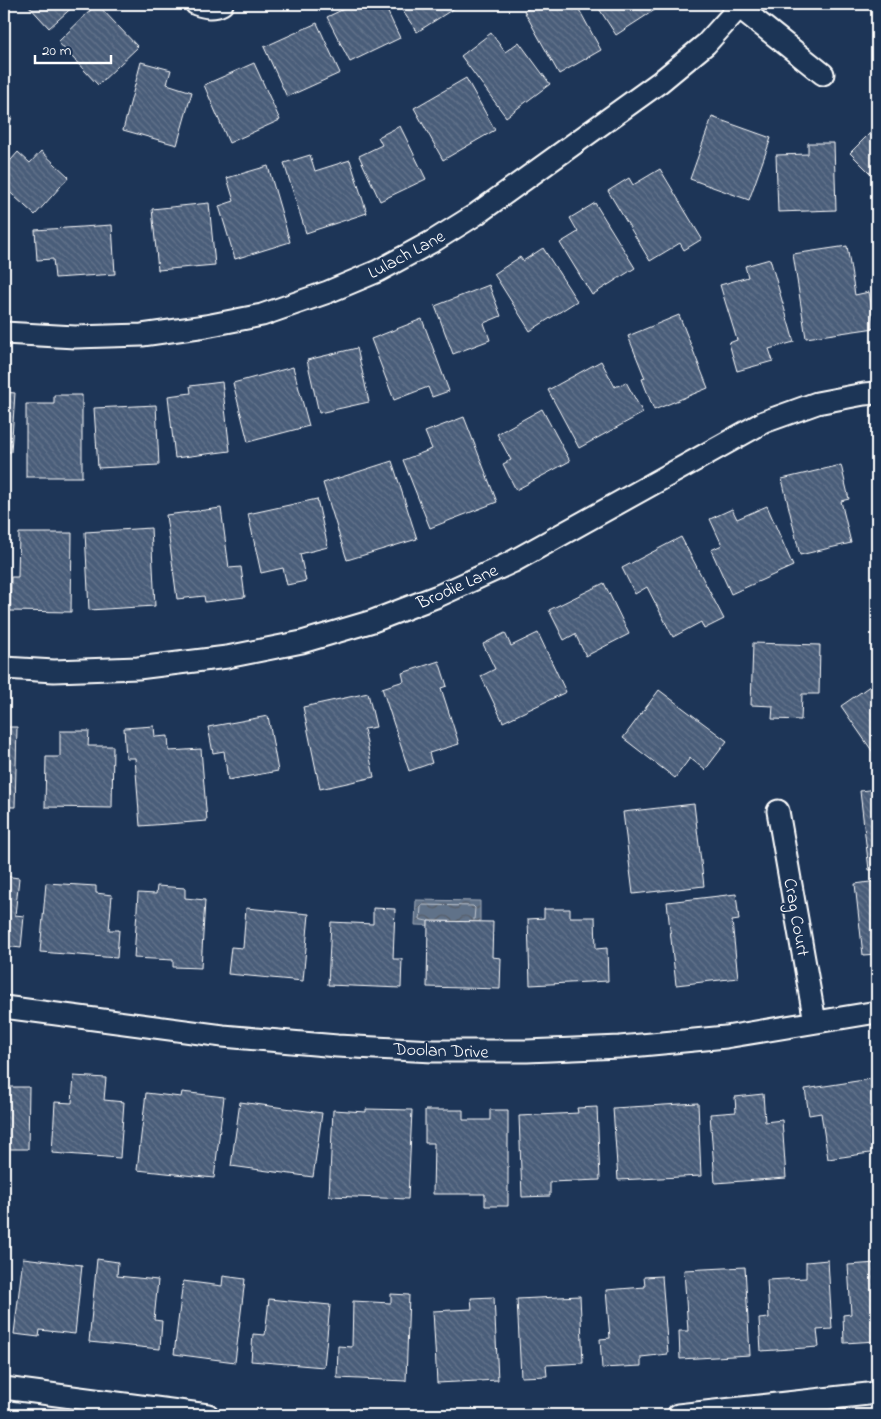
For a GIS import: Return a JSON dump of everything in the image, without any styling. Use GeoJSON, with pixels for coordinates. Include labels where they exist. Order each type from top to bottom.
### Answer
{"type":"FeatureCollection","features":[{"type":"Feature","properties":{"kind":"street"},"geometry":{"type":"LineString","coordinates":[[196,4],[209,8],[222,4]]}},
{"type":"Feature","properties":{"kind":"street","name":"Lulach Lane"},"geometry":{"type":"LineString","coordinates":[[4,333],[75,337],[142,335],[206,326],[262,315],[328,292],[378,271],[435,240],[475,214],[660,82],[706,44],[740,6],[822,74]]}},
{"type":"Feature","properties":{"kind":"street","name":"Brodie Lane"},"geometry":{"type":"LineString","coordinates":[[4,668],[54,671],[138,668],[217,658],[302,642],[373,621],[438,596],[512,562],[764,422],[817,403],[864,394],[877,394]]}},
{"type":"Feature","properties":{"kind":"street","name":"Crag Court"},"geometry":{"type":"LineString","coordinates":[[778,811],[815,1022]]}},
{"type":"Feature","properties":{"kind":"street","name":"Doolan Drive"},"geometry":{"type":"LineString","coordinates":[[4,1006],[223,1036],[336,1046],[433,1051],[527,1052],[620,1047],[726,1037],[877,1012]]}},
{"type":"Feature","properties":{"kind":"street"},"geometry":{"type":"LineString","coordinates":[[4,1388],[208,1415]]}},
{"type":"Feature","properties":{"kind":"street"},"geometry":{"type":"LineString","coordinates":[[678,1415],[877,1393]]}},
{"type":"Feature","properties":{"kind":"water"},"geometry":{"type":"Polygon","coordinates":[[[416,900],[480,901],[480,927],[415,925],[416,900]]]}},
{"type":"Feature","properties":{"kind":"building"},"geometry":{"type":"Polygon","coordinates":[[[27,4],[76,4],[49,28],[27,4]]]}},
{"type":"Feature","properties":{"kind":"building"},"geometry":{"type":"Polygon","coordinates":[[[97,4],[138,47],[98,85],[58,42],[97,4]]]}},
{"type":"Feature","properties":{"kind":"building"},"geometry":{"type":"Polygon","coordinates":[[[349,4],[384,4],[400,38],[350,62],[327,17],[350,6],[349,4]]]}},
{"type":"Feature","properties":{"kind":"building"},"geometry":{"type":"Polygon","coordinates":[[[398,4],[461,4],[417,32],[398,4]]]}},
{"type":"Feature","properties":{"kind":"building"},"geometry":{"type":"Polygon","coordinates":[[[538,4],[576,4],[601,50],[559,74],[524,11],[538,4]]]}},
{"type":"Feature","properties":{"kind":"building"},"geometry":{"type":"Polygon","coordinates":[[[596,4],[664,4],[616,35],[596,4]]]}},
{"type":"Feature","properties":{"kind":"building"},"geometry":{"type":"Polygon","coordinates":[[[865,4],[877,4],[877,17],[865,4]]]}},
{"type":"Feature","properties":{"kind":"building"},"geometry":{"type":"Polygon","coordinates":[[[317,23],[340,73],[287,97],[264,47],[317,23]]]}},
{"type":"Feature","properties":{"kind":"building"},"geometry":{"type":"Polygon","coordinates":[[[491,33],[505,52],[519,42],[550,84],[506,117],[461,56],[491,33]]]}},
{"type":"Feature","properties":{"kind":"building"},"geometry":{"type":"Polygon","coordinates":[[[141,62],[171,70],[167,84],[192,92],[177,145],[123,130],[141,62]]]}},
{"type":"Feature","properties":{"kind":"building"},"geometry":{"type":"Polygon","coordinates":[[[254,63],[280,120],[229,143],[204,85],[254,63]]]}},
{"type":"Feature","properties":{"kind":"building"},"geometry":{"type":"Polygon","coordinates":[[[466,78],[495,130],[443,160],[414,108],[466,78]]]}},
{"type":"Feature","properties":{"kind":"building"},"geometry":{"type":"Polygon","coordinates":[[[4,114],[12,117],[4,139],[4,114]]]}},
{"type":"Feature","properties":{"kind":"building"},"geometry":{"type":"Polygon","coordinates":[[[712,117],[771,138],[749,200],[690,179],[712,117]]]}},
{"type":"Feature","properties":{"kind":"building"},"geometry":{"type":"Polygon","coordinates":[[[400,126],[426,179],[380,201],[359,156],[382,145],[378,137],[400,126]]]}},
{"type":"Feature","properties":{"kind":"building"},"geometry":{"type":"Polygon","coordinates":[[[877,126],[877,180],[850,153],[877,126]]]}},
{"type":"Feature","properties":{"kind":"building"},"geometry":{"type":"Polygon","coordinates":[[[808,143],[834,143],[836,210],[778,212],[776,155],[808,154],[808,143]]]}},
{"type":"Feature","properties":{"kind":"building"},"geometry":{"type":"Polygon","coordinates":[[[41,151],[69,177],[35,215],[4,187],[4,168],[18,152],[30,163],[41,151]]]}},
{"type":"Feature","properties":{"kind":"building"},"geometry":{"type":"Polygon","coordinates":[[[310,155],[315,171],[350,160],[367,213],[306,233],[284,163],[310,155]]]}},
{"type":"Feature","properties":{"kind":"building"},"geometry":{"type":"Polygon","coordinates":[[[268,166],[290,242],[235,259],[219,206],[234,201],[227,178],[268,166]]]}},
{"type":"Feature","properties":{"kind":"building"},"geometry":{"type":"Polygon","coordinates":[[[660,169],[702,239],[684,250],[680,243],[650,261],[608,191],[629,178],[633,185],[660,169]]]}},
{"type":"Feature","properties":{"kind":"building"},"geometry":{"type":"Polygon","coordinates":[[[209,203],[215,265],[158,270],[152,209],[209,203]]]}},
{"type":"Feature","properties":{"kind":"building"},"geometry":{"type":"Polygon","coordinates":[[[595,203],[635,268],[592,295],[560,243],[578,232],[570,218],[595,203]]]}},
{"type":"Feature","properties":{"kind":"building"},"geometry":{"type":"Polygon","coordinates":[[[112,225],[115,274],[55,278],[53,259],[37,260],[35,230],[112,225]]]}},
{"type":"Feature","properties":{"kind":"building"},"geometry":{"type":"Polygon","coordinates":[[[847,246],[855,295],[869,292],[875,328],[806,338],[793,254],[847,246]]]}},
{"type":"Feature","properties":{"kind":"building"},"geometry":{"type":"Polygon","coordinates":[[[543,248],[577,301],[530,331],[494,274],[520,257],[523,261],[543,248]]]}},
{"type":"Feature","properties":{"kind":"building"},"geometry":{"type":"Polygon","coordinates":[[[770,259],[794,342],[769,349],[773,361],[737,371],[729,343],[737,340],[720,285],[748,277],[745,266],[770,259]]]}},
{"type":"Feature","properties":{"kind":"building"},"geometry":{"type":"Polygon","coordinates":[[[489,285],[501,316],[484,323],[490,340],[453,354],[435,306],[489,285]]]}},
{"type":"Feature","properties":{"kind":"building"},"geometry":{"type":"Polygon","coordinates":[[[679,315],[708,388],[654,410],[642,379],[645,378],[628,336],[679,315]]]}},
{"type":"Feature","properties":{"kind":"building"},"geometry":{"type":"Polygon","coordinates":[[[422,319],[449,391],[432,397],[428,387],[394,400],[371,339],[422,319]]]}},
{"type":"Feature","properties":{"kind":"building"},"geometry":{"type":"Polygon","coordinates":[[[357,348],[369,402],[319,413],[307,360],[357,348]]]}},
{"type":"Feature","properties":{"kind":"building"},"geometry":{"type":"Polygon","coordinates":[[[601,361],[615,387],[626,382],[643,413],[579,448],[548,390],[601,361]]]}},
{"type":"Feature","properties":{"kind":"building"},"geometry":{"type":"Polygon","coordinates":[[[293,367],[309,426],[248,442],[233,383],[293,367]]]}},
{"type":"Feature","properties":{"kind":"building"},"geometry":{"type":"Polygon","coordinates":[[[222,382],[230,451],[175,458],[168,396],[191,393],[190,386],[222,382]]]}},
{"type":"Feature","properties":{"kind":"building"},"geometry":{"type":"Polygon","coordinates":[[[4,392],[15,393],[11,452],[4,452],[4,392]]]}},
{"type":"Feature","properties":{"kind":"building"},"geometry":{"type":"Polygon","coordinates":[[[54,395],[82,395],[82,477],[26,477],[26,404],[54,404],[54,395]]]}},
{"type":"Feature","properties":{"kind":"building"},"geometry":{"type":"Polygon","coordinates":[[[156,405],[159,465],[98,468],[94,408],[156,405]]]}},
{"type":"Feature","properties":{"kind":"building"},"geometry":{"type":"Polygon","coordinates":[[[542,409],[570,461],[516,490],[503,464],[511,460],[497,434],[542,409]]]}},
{"type":"Feature","properties":{"kind":"building"},"geometry":{"type":"Polygon","coordinates":[[[464,417],[497,502],[430,528],[403,460],[432,449],[425,432],[464,417]]]}},
{"type":"Feature","properties":{"kind":"building"},"geometry":{"type":"Polygon","coordinates":[[[392,461],[417,539],[347,560],[323,483],[392,461]]]}},
{"type":"Feature","properties":{"kind":"building"},"geometry":{"type":"Polygon","coordinates":[[[841,465],[849,499],[841,501],[851,543],[800,555],[782,479],[841,465]]]}},
{"type":"Feature","properties":{"kind":"building"},"geometry":{"type":"Polygon","coordinates":[[[317,499],[328,547],[300,554],[306,581],[287,585],[283,568],[261,573],[248,514],[317,499]]]}},
{"type":"Feature","properties":{"kind":"building"},"geometry":{"type":"Polygon","coordinates":[[[767,506],[793,566],[731,594],[711,550],[722,545],[710,519],[732,509],[737,519],[767,506]]]}},
{"type":"Feature","properties":{"kind":"building"},"geometry":{"type":"Polygon","coordinates":[[[221,508],[229,568],[241,567],[245,597],[205,602],[204,596],[177,599],[166,515],[221,508]]]}},
{"type":"Feature","properties":{"kind":"building"},"geometry":{"type":"Polygon","coordinates":[[[151,528],[155,606],[89,610],[85,532],[151,528]]]}},
{"type":"Feature","properties":{"kind":"building"},"geometry":{"type":"Polygon","coordinates":[[[19,533],[72,533],[71,612],[10,611],[11,577],[18,577],[19,533]]]}},
{"type":"Feature","properties":{"kind":"building"},"geometry":{"type":"Polygon","coordinates":[[[681,537],[724,619],[704,629],[701,622],[673,637],[647,587],[635,594],[622,568],[681,537]]]}},
{"type":"Feature","properties":{"kind":"building"},"geometry":{"type":"Polygon","coordinates":[[[604,583],[629,634],[586,656],[575,634],[564,640],[549,610],[604,583]]]}},
{"type":"Feature","properties":{"kind":"building"},"geometry":{"type":"Polygon","coordinates":[[[505,633],[511,646],[538,633],[566,692],[503,722],[481,676],[495,669],[483,644],[505,633]]]}},
{"type":"Feature","properties":{"kind":"building"},"geometry":{"type":"Polygon","coordinates":[[[753,643],[820,645],[819,694],[802,694],[801,720],[772,719],[773,706],[751,705],[753,643]]]}},
{"type":"Feature","properties":{"kind":"building"},"geometry":{"type":"Polygon","coordinates":[[[439,661],[447,686],[441,688],[459,744],[429,753],[432,763],[409,771],[382,688],[404,681],[402,673],[439,661]]]}},
{"type":"Feature","properties":{"kind":"building"},"geometry":{"type":"Polygon","coordinates":[[[877,681],[877,758],[841,706],[877,681]]]}},
{"type":"Feature","properties":{"kind":"building"},"geometry":{"type":"Polygon","coordinates":[[[659,690],[727,741],[705,770],[690,758],[675,778],[623,738],[659,690]]]}},
{"type":"Feature","properties":{"kind":"building"},"geometry":{"type":"Polygon","coordinates":[[[368,693],[376,727],[364,729],[374,777],[320,789],[303,707],[368,693]]]}},
{"type":"Feature","properties":{"kind":"building"},"geometry":{"type":"Polygon","coordinates":[[[268,716],[278,771],[228,780],[224,751],[213,753],[208,727],[268,716]]]}},
{"type":"Feature","properties":{"kind":"building"},"geometry":{"type":"Polygon","coordinates":[[[154,726],[155,737],[168,736],[169,751],[201,749],[207,821],[140,826],[135,758],[126,758],[124,728],[154,726]]]}},
{"type":"Feature","properties":{"kind":"building"},"geometry":{"type":"Polygon","coordinates":[[[4,727],[17,727],[15,807],[4,807],[4,727]]]}},
{"type":"Feature","properties":{"kind":"building"},"geometry":{"type":"Polygon","coordinates":[[[60,731],[89,731],[88,746],[113,746],[112,808],[45,807],[46,757],[60,757],[60,731]]]}},
{"type":"Feature","properties":{"kind":"building"},"geometry":{"type":"Polygon","coordinates":[[[877,789],[877,869],[869,870],[860,791],[877,789]]]}},
{"type":"Feature","properties":{"kind":"building"},"geometry":{"type":"Polygon","coordinates":[[[694,804],[704,886],[633,894],[623,812],[694,804]]]}},
{"type":"Feature","properties":{"kind":"building"},"geometry":{"type":"Polygon","coordinates":[[[4,876],[19,878],[15,915],[24,916],[21,948],[4,946],[4,876]]]}},
{"type":"Feature","properties":{"kind":"building"},"geometry":{"type":"Polygon","coordinates":[[[877,881],[877,954],[863,955],[855,884],[877,881]]]}},
{"type":"Feature","properties":{"kind":"building"},"geometry":{"type":"Polygon","coordinates":[[[46,883],[96,886],[96,893],[112,895],[109,930],[119,930],[117,958],[40,952],[46,883]]]}},
{"type":"Feature","properties":{"kind":"building"},"geometry":{"type":"Polygon","coordinates":[[[157,886],[185,888],[185,898],[205,900],[201,968],[173,967],[173,960],[134,958],[138,893],[156,894],[157,886]]]}},
{"type":"Feature","properties":{"kind":"building"},"geometry":{"type":"Polygon","coordinates":[[[736,894],[739,920],[732,921],[738,978],[676,985],[667,902],[736,894]]]}},
{"type":"Feature","properties":{"kind":"building"},"geometry":{"type":"Polygon","coordinates":[[[246,908],[309,914],[303,981],[228,974],[231,947],[243,948],[246,908]]]}},
{"type":"Feature","properties":{"kind":"building"},"geometry":{"type":"Polygon","coordinates":[[[373,908],[395,909],[393,959],[402,959],[401,988],[328,985],[331,922],[373,924],[373,908]]]}},
{"type":"Feature","properties":{"kind":"building"},"geometry":{"type":"Polygon","coordinates":[[[544,909],[570,909],[570,917],[595,917],[596,949],[607,948],[608,981],[530,985],[528,919],[544,918],[544,909]]]}},
{"type":"Feature","properties":{"kind":"building"},"geometry":{"type":"Polygon","coordinates":[[[428,921],[493,922],[492,957],[501,958],[500,989],[427,987],[428,921]]]}},
{"type":"Feature","properties":{"kind":"building"},"geometry":{"type":"Polygon","coordinates":[[[4,1066],[8,1066],[8,1087],[29,1087],[28,1149],[4,1149],[4,1066]]]}},
{"type":"Feature","properties":{"kind":"building"},"geometry":{"type":"Polygon","coordinates":[[[74,1076],[106,1078],[104,1100],[124,1102],[120,1158],[52,1153],[55,1102],[72,1103],[74,1076]]]}},
{"type":"Feature","properties":{"kind":"building"},"geometry":{"type":"Polygon","coordinates":[[[877,1078],[877,1152],[828,1159],[821,1113],[809,1115],[805,1089],[877,1078]]]}},
{"type":"Feature","properties":{"kind":"building"},"geometry":{"type":"Polygon","coordinates":[[[182,1092],[224,1097],[214,1178],[137,1170],[146,1093],[181,1097],[182,1092]]]}},
{"type":"Feature","properties":{"kind":"building"},"geometry":{"type":"Polygon","coordinates":[[[763,1094],[765,1122],[782,1120],[786,1178],[715,1183],[710,1114],[736,1112],[735,1097],[763,1094]]]}},
{"type":"Feature","properties":{"kind":"building"},"geometry":{"type":"Polygon","coordinates":[[[240,1102],[322,1113],[313,1177],[231,1166],[240,1102]]]}},
{"type":"Feature","properties":{"kind":"building"},"geometry":{"type":"Polygon","coordinates":[[[698,1103],[701,1176],[618,1180],[613,1108],[698,1103]]]}},
{"type":"Feature","properties":{"kind":"building"},"geometry":{"type":"Polygon","coordinates":[[[597,1107],[600,1180],[550,1182],[550,1196],[522,1197],[519,1116],[578,1113],[577,1108],[597,1107]]]}},
{"type":"Feature","properties":{"kind":"building"},"geometry":{"type":"Polygon","coordinates":[[[366,1109],[412,1110],[408,1199],[329,1196],[333,1110],[366,1112],[366,1109]]]}},
{"type":"Feature","properties":{"kind":"building"},"geometry":{"type":"Polygon","coordinates":[[[425,1110],[463,1110],[463,1120],[490,1120],[490,1110],[508,1110],[508,1206],[485,1206],[485,1194],[433,1194],[434,1143],[425,1143],[425,1110]]]}},
{"type":"Feature","properties":{"kind":"building"},"geometry":{"type":"Polygon","coordinates":[[[23,1258],[82,1265],[75,1334],[40,1330],[39,1337],[14,1334],[23,1258]]]}},
{"type":"Feature","properties":{"kind":"building"},"geometry":{"type":"Polygon","coordinates":[[[97,1259],[118,1262],[117,1276],[158,1280],[154,1320],[162,1321],[160,1349],[89,1342],[97,1259]]]}},
{"type":"Feature","properties":{"kind":"building"},"geometry":{"type":"Polygon","coordinates":[[[828,1260],[832,1329],[817,1330],[819,1347],[761,1351],[759,1319],[769,1318],[767,1280],[806,1278],[806,1262],[828,1260]]]}},
{"type":"Feature","properties":{"kind":"building"},"geometry":{"type":"Polygon","coordinates":[[[877,1263],[877,1341],[844,1343],[843,1315],[851,1314],[848,1265],[877,1263]]]}},
{"type":"Feature","properties":{"kind":"building"},"geometry":{"type":"Polygon","coordinates":[[[745,1267],[750,1355],[680,1359],[679,1331],[688,1331],[684,1270],[745,1267]]]}},
{"type":"Feature","properties":{"kind":"building"},"geometry":{"type":"Polygon","coordinates":[[[223,1276],[245,1279],[235,1362],[174,1354],[183,1281],[222,1286],[223,1276]]]}},
{"type":"Feature","properties":{"kind":"building"},"geometry":{"type":"Polygon","coordinates":[[[662,1276],[668,1354],[641,1357],[641,1366],[602,1368],[600,1339],[610,1338],[606,1290],[645,1287],[644,1277],[662,1276]]]}},
{"type":"Feature","properties":{"kind":"building"},"geometry":{"type":"Polygon","coordinates":[[[391,1294],[409,1295],[406,1381],[337,1378],[338,1346],[352,1347],[353,1301],[391,1303],[391,1294]]]}},
{"type":"Feature","properties":{"kind":"building"},"geometry":{"type":"Polygon","coordinates":[[[580,1296],[583,1363],[546,1365],[547,1376],[521,1377],[517,1299],[580,1296]]]}},
{"type":"Feature","properties":{"kind":"building"},"geometry":{"type":"Polygon","coordinates":[[[494,1297],[498,1380],[437,1383],[433,1311],[472,1309],[471,1298],[494,1297]]]}},
{"type":"Feature","properties":{"kind":"building"},"geometry":{"type":"Polygon","coordinates":[[[269,1299],[330,1305],[324,1367],[251,1361],[253,1334],[265,1335],[269,1299]]]}}]}
